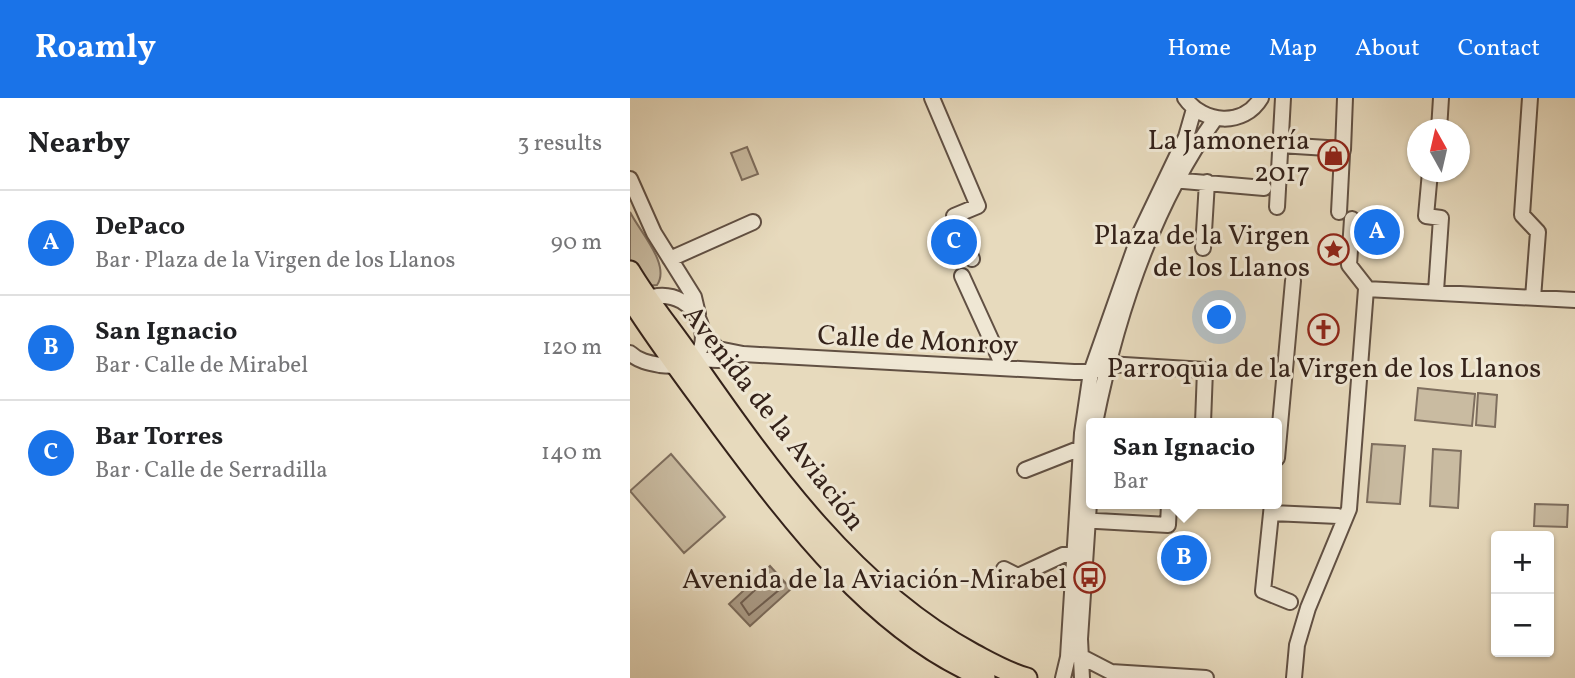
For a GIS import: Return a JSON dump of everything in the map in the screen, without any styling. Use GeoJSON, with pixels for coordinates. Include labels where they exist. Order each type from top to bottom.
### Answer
{"type":"FeatureCollection","features":[{"type":"Feature","properties":{"kind":"main road","name":"Avenida de la Aviación"},"geometry":{"type":"LineString","coordinates":[[630,271],[641,301],[783,507],[864,595],[926,647],[985,678]]}},
{"type":"Feature","properties":{"kind":"main road","name":"Avenida de la Aviación"},"geometry":{"type":"LineString","coordinates":[[684,362],[710,386],[798,500],[884,594],[940,636],[997,666],[1027,678]]}},
{"type":"Feature","properties":{"kind":"street"},"geometry":{"type":"LineString","coordinates":[[932,98],[978,206],[954,216],[972,259]]}},
{"type":"Feature","properties":{"kind":"street"},"geometry":{"type":"LineString","coordinates":[[1083,520],[1081,448],[1091,372],[1126,268],[1186,137],[1189,104],[1214,119],[1241,116],[1261,98]]}},
{"type":"Feature","properties":{"kind":"street"},"geometry":{"type":"LineString","coordinates":[[1277,207],[1283,98]]}},
{"type":"Feature","properties":{"kind":"street"},"geometry":{"type":"LineString","coordinates":[[1294,678],[1297,645],[1308,608],[1349,509],[1366,292],[1349,265],[1343,151],[1345,98]]}},
{"type":"Feature","properties":{"kind":"street"},"geometry":{"type":"LineString","coordinates":[[1440,119],[1441,98]]}},
{"type":"Feature","properties":{"kind":"street"},"geometry":{"type":"LineString","coordinates":[[1530,98],[1522,215],[1538,232],[1532,298]]}},
{"type":"Feature","properties":{"kind":"street"},"geometry":{"type":"LineString","coordinates":[[1096,418],[1126,302],[1147,246],[1214,119]]}},
{"type":"Feature","properties":{"kind":"street"},"geometry":{"type":"LineString","coordinates":[[1280,145],[1343,151]]}},
{"type":"Feature","properties":{"kind":"street"},"geometry":{"type":"LineString","coordinates":[[630,179],[654,233],[694,296],[704,335],[700,351],[684,362]]}},
{"type":"Feature","properties":{"kind":"street"},"geometry":{"type":"LineString","coordinates":[[1164,183],[1180,179],[1264,188]]}},
{"type":"Feature","properties":{"kind":"street"},"geometry":{"type":"LineString","coordinates":[[1203,248],[1207,182]]}},
{"type":"Feature","properties":{"kind":"street"},"geometry":{"type":"LineString","coordinates":[[1429,182],[1426,216],[1441,218],[1436,291]]}},
{"type":"Feature","properties":{"kind":"street"},"geometry":{"type":"LineString","coordinates":[[674,264],[753,222]]}},
{"type":"Feature","properties":{"kind":"street"},"geometry":{"type":"LineString","coordinates":[[641,301],[677,291],[674,264]]}},
{"type":"Feature","properties":{"kind":"street"},"geometry":{"type":"LineString","coordinates":[[962,276],[1004,368]]}},
{"type":"Feature","properties":{"kind":"street"},"geometry":{"type":"LineString","coordinates":[[1281,418],[1293,281]]}},
{"type":"Feature","properties":{"kind":"street"},"geometry":{"type":"LineString","coordinates":[[1366,292],[1436,291],[1575,300]]}},
{"type":"Feature","properties":{"kind":"street"},"geometry":{"type":"LineString","coordinates":[[641,301],[683,303],[698,314]]}},
{"type":"Feature","properties":{"kind":"street","name":"Calle de Monroy"},"geometry":{"type":"LineString","coordinates":[[704,335],[718,349],[743,354],[1091,372]]}},
{"type":"Feature","properties":{"kind":"street","name":"Calle de Monroy"},"geometry":{"type":"LineString","coordinates":[[630,353],[641,361],[684,362],[718,360],[743,354]]}},
{"type":"Feature","properties":{"kind":"street"},"geometry":{"type":"LineString","coordinates":[[710,386],[710,372],[718,360]]}},
{"type":"Feature","properties":{"kind":"street"},"geometry":{"type":"LineString","coordinates":[[1091,372],[1108,364],[1205,370],[1203,418]]}},
{"type":"Feature","properties":{"kind":"street"},"geometry":{"type":"LineString","coordinates":[[1025,470],[1081,448]]}},
{"type":"Feature","properties":{"kind":"street"},"geometry":{"type":"LineString","coordinates":[[1063,678],[1068,657],[1086,502]]}},
{"type":"Feature","properties":{"kind":"street"},"geometry":{"type":"LineString","coordinates":[[1083,520],[1168,525],[1169,509]]}},
{"type":"Feature","properties":{"kind":"street"},"geometry":{"type":"LineString","coordinates":[[1290,602],[1264,592],[1272,509],[1338,516]]}},
{"type":"Feature","properties":{"kind":"street"},"geometry":{"type":"LineString","coordinates":[[1004,569],[1018,576],[1063,555],[1080,553]]}},
{"type":"Feature","properties":{"kind":"street"},"geometry":{"type":"LineString","coordinates":[[1080,553],[1080,656],[1083,678]]}},
{"type":"Feature","properties":{"kind":"street"},"geometry":{"type":"LineString","coordinates":[[1080,656],[1111,672],[1206,678]]}},
{"type":"Feature","properties":{"kind":"street"},"geometry":{"type":"LineString","coordinates":[[1096,678],[1111,672]]}},
{"type":"Feature","properties":{"kind":"shaded area"},"geometry":{"type":"Polygon","coordinates":[[[747,147],[758,174],[742,180],[731,153],[747,147]]]}},
{"type":"Feature","properties":{"kind":"shaded area"},"geometry":{"type":"Polygon","coordinates":[[[630,212],[657,258],[660,277],[657,285],[646,286],[630,259],[630,212]]]}},
{"type":"Feature","properties":{"kind":"shaded area"},"geometry":{"type":"Polygon","coordinates":[[[1418,388],[1475,394],[1472,426],[1415,420],[1418,388]]]}},
{"type":"Feature","properties":{"kind":"shaded area"},"geometry":{"type":"Polygon","coordinates":[[[1478,393],[1497,395],[1495,427],[1476,425],[1478,393]]]}},
{"type":"Feature","properties":{"kind":"shaded area"},"geometry":{"type":"Polygon","coordinates":[[[1372,444],[1405,446],[1400,504],[1367,502],[1372,444]]]}},
{"type":"Feature","properties":{"kind":"shaded area"},"geometry":{"type":"Polygon","coordinates":[[[1433,449],[1461,451],[1458,508],[1430,506],[1433,449]]]}},
{"type":"Feature","properties":{"kind":"shaded area"},"geometry":{"type":"Polygon","coordinates":[[[671,454],[725,517],[684,553],[630,491],[671,454]]]}},
{"type":"Feature","properties":{"kind":"shaded area"},"geometry":{"type":"Polygon","coordinates":[[[1535,504],[1568,505],[1567,527],[1534,526],[1535,504]]]}},
{"type":"Feature","properties":{"kind":"water"},"geometry":{"type":"Polygon","coordinates":[[[770,566],[791,589],[750,626],[729,604],[770,566]]]}},
{"type":"Feature","properties":{"kind":"place","name":"La Jamonería 2017"},"geometry":{"type":"Point","coordinates":[1333,155]}},
{"type":"Feature","properties":{"kind":"place","name":"DePaco"},"geometry":{"type":"Point","coordinates":[1377,232]}},
{"type":"Feature","properties":{"kind":"place","name":"Bar Torres"},"geometry":{"type":"Point","coordinates":[954,242]}},
{"type":"Feature","properties":{"kind":"place","name":"Plaza de la Virgen de los Llanos"},"geometry":{"type":"Point","coordinates":[1333,250]}},
{"type":"Feature","properties":{"kind":"place","name":"Parroquia de la Virgen de los Llanos"},"geometry":{"type":"Point","coordinates":[1324,330]}},
{"type":"Feature","properties":{"kind":"place","name":"San Ignacio"},"geometry":{"type":"Point","coordinates":[1184,558]}},
{"type":"Feature","properties":{"kind":"place","name":"Avenida de la Aviación-Mirabel"},"geometry":{"type":"Point","coordinates":[1090,578]}}]}
